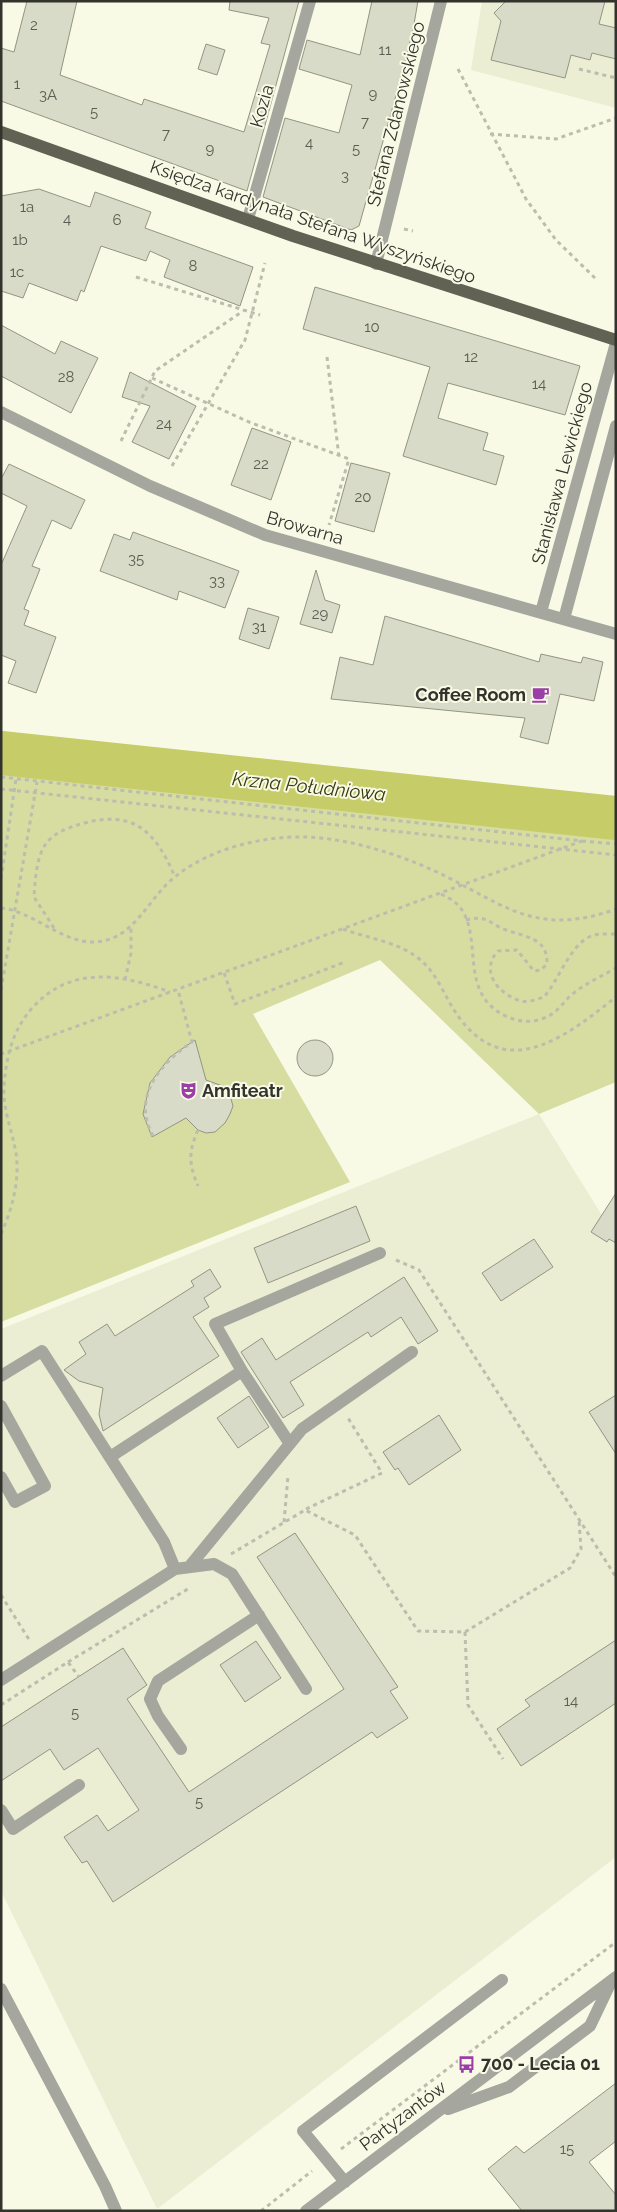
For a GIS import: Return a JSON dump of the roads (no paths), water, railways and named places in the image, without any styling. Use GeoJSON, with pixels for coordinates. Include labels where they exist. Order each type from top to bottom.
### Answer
{"type":"FeatureCollection","features":[{"type":"Feature","properties":{"kind":"main road","name":"Księdza kardynała Stefana Wyszyńskiego"},"geometry":{"type":"LineString","coordinates":[[1,132],[376,264],[616,342]]}},
{"type":"Feature","properties":{"kind":"street","name":"Kozia"},"geometry":{"type":"LineString","coordinates":[[248,219],[310,1]]}},
{"type":"Feature","properties":{"kind":"street","name":"Stefana Zdanowskiego"},"geometry":{"type":"LineString","coordinates":[[376,264],[441,1]]}},
{"type":"Feature","properties":{"kind":"street","name":"Stanisława Lewickiego"},"geometry":{"type":"LineString","coordinates":[[541,612],[616,342]]}},
{"type":"Feature","properties":{"kind":"street","name":"Browarna"},"geometry":{"type":"LineString","coordinates":[[1,412],[88,457],[195,507],[265,535],[616,634]]}},
{"type":"Feature","properties":{"kind":"street"},"geometry":{"type":"LineString","coordinates":[[564,619],[616,426]]}},
{"type":"Feature","properties":{"kind":"street"},"geometry":{"type":"LineString","coordinates":[[290,1444],[242,1371],[215,1324],[380,1253]]}},
{"type":"Feature","properties":{"kind":"street"},"geometry":{"type":"LineString","coordinates":[[1,1376],[42,1351],[164,1542],[175,1569]]}},
{"type":"Feature","properties":{"kind":"street"},"geometry":{"type":"LineString","coordinates":[[189,1567],[302,1429],[412,1352]]}},
{"type":"Feature","properties":{"kind":"street"},"geometry":{"type":"LineString","coordinates":[[110,1457],[242,1371]]}},
{"type":"Feature","properties":{"kind":"street"},"geometry":{"type":"LineString","coordinates":[[1,1406],[45,1486],[15,1502],[1,1477]]}},
{"type":"Feature","properties":{"kind":"street"},"geometry":{"type":"LineString","coordinates":[[1,1680],[175,1569],[214,1564],[232,1574],[306,1689]]}},
{"type":"Feature","properties":{"kind":"street"},"geometry":{"type":"LineString","coordinates":[[181,1749],[158,1716],[150,1699],[158,1680],[259,1615]]}},
{"type":"Feature","properties":{"kind":"street"},"geometry":{"type":"LineString","coordinates":[[1,1810],[13,1829],[80,1785]]}},
{"type":"Feature","properties":{"kind":"street"},"geometry":{"type":"LineString","coordinates":[[436,2114],[509,2087],[590,2026],[614,1978]]}},
{"type":"Feature","properties":{"kind":"street","name":"Partyzantów"},"geometry":{"type":"LineString","coordinates":[[306,2211],[614,1978]]}},
{"type":"Feature","properties":{"kind":"street"},"geometry":{"type":"LineString","coordinates":[[344,2182],[303,2131],[502,1980]]}},
{"type":"Feature","properties":{"kind":"street"},"geometry":{"type":"LineString","coordinates":[[1,1988],[105,2186],[116,2211]]}},
{"type":"Feature","properties":{"kind":"street"},"geometry":{"type":"LineString","coordinates":[[105,2186],[124,2211]]}},
{"type":"Feature","properties":{"kind":"waterway","name":"Krzna Południowa"},"geometry":{"type":"LineString","coordinates":[[1,753],[616,818]]}},
{"type":"Feature","properties":{"kind":"place","name":"Coffee Room"},"geometry":{"type":"Point","coordinates":[540,695]}},
{"type":"Feature","properties":{"kind":"place","name":"Amfiteatr"},"geometry":{"type":"Point","coordinates":[188,1091]}},
{"type":"Feature","properties":{"kind":"place","name":"700 - Lecia 01"},"geometry":{"type":"Point","coordinates":[467,2064]}}]}
